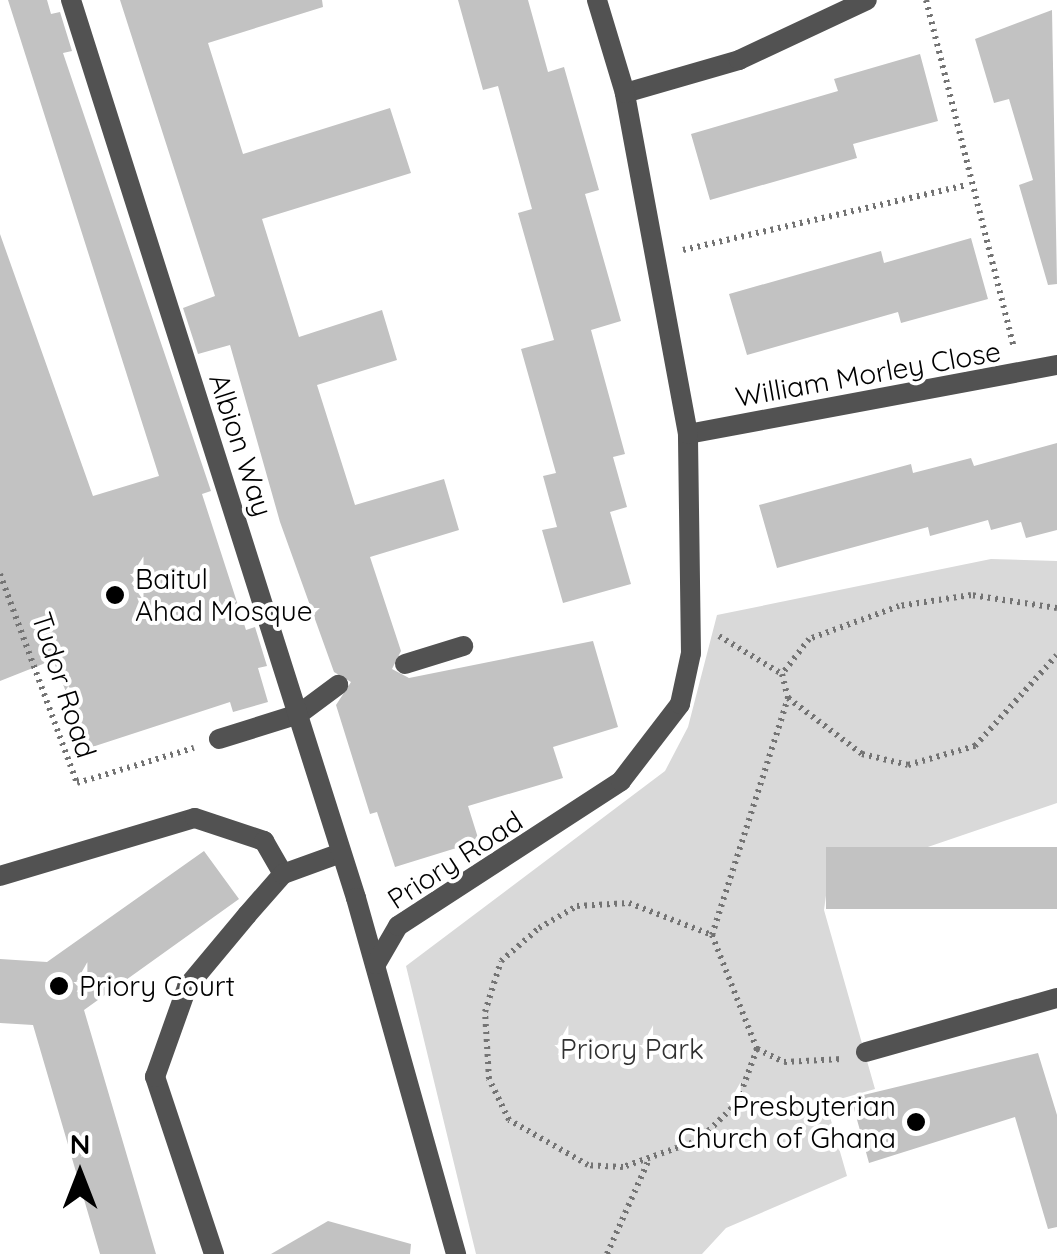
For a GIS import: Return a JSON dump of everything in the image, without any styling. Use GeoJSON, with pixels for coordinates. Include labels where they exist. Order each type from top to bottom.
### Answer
{"type":"FeatureCollection","features":[{"type":"Feature","properties":{"kind":"street","name":"Albion Way"},"geometry":{"type":"LineString","coordinates":[[71,0],[376,964]]}},
{"type":"Feature","properties":{"kind":"street"},"geometry":{"type":"LineString","coordinates":[[597,0],[625,94],[688,434],[690,618]]}},
{"type":"Feature","properties":{"kind":"street"},"geometry":{"type":"LineString","coordinates":[[625,94],[739,60],[868,0]]}},
{"type":"Feature","properties":{"kind":"street","name":"William Morley Close"},"geometry":{"type":"LineString","coordinates":[[688,434],[1057,366]]}},
{"type":"Feature","properties":{"kind":"street","name":"Priory Road"},"geometry":{"type":"LineString","coordinates":[[376,964],[398,926],[568,820],[655,747],[680,704],[690,618]]}},
{"type":"Feature","properties":{"kind":"street"},"geometry":{"type":"LineString","coordinates":[[405,664],[462,646]]}},
{"type":"Feature","properties":{"kind":"street"},"geometry":{"type":"LineString","coordinates":[[219,740],[338,685]]}},
{"type":"Feature","properties":{"kind":"street"},"geometry":{"type":"LineString","coordinates":[[0,876],[195,818],[235,824],[264,841],[282,874]]}},
{"type":"Feature","properties":{"kind":"street"},"geometry":{"type":"LineString","coordinates":[[214,1254],[155,1077],[187,987],[282,874],[341,852]]}},
{"type":"Feature","properties":{"kind":"street"},"geometry":{"type":"LineString","coordinates":[[376,964],[456,1254]]}},
{"type":"Feature","properties":{"kind":"street"},"geometry":{"type":"LineString","coordinates":[[866,1052],[1057,998]]}},
{"type":"Feature","properties":{"kind":"path"},"geometry":{"type":"LineString","coordinates":[[926,0],[972,166],[966,185],[1021,374]]}},
{"type":"Feature","properties":{"kind":"path"},"geometry":{"type":"LineString","coordinates":[[657,257],[966,185]]}},
{"type":"Feature","properties":{"kind":"path","name":"Tudor Road"},"geometry":{"type":"LineString","coordinates":[[0,574],[77,784],[219,740]]}},
{"type":"Feature","properties":{"kind":"path"},"geometry":{"type":"LineString","coordinates":[[782,674],[809,638],[899,606],[972,595],[1057,608]]}},
{"type":"Feature","properties":{"kind":"path"},"geometry":{"type":"LineString","coordinates":[[690,618],[782,674],[788,698],[712,935],[757,1049],[736,1103],[698,1140],[650,1158],[588,1165],[508,1120],[483,1049],[485,1012],[501,961],[576,906],[629,903],[712,935]]}},
{"type":"Feature","properties":{"kind":"path"},"geometry":{"type":"LineString","coordinates":[[788,698],[862,754],[908,765],[975,746],[1057,655]]}},
{"type":"Feature","properties":{"kind":"path"},"geometry":{"type":"LineString","coordinates":[[757,1049],[822,1065],[866,1052]]}},
{"type":"Feature","properties":{"kind":"path"},"geometry":{"type":"LineString","coordinates":[[607,1254],[650,1158]]}},
{"type":"Feature","properties":{"kind":"green space","name":"Priory Park"},"geometry":{"type":"Polygon","coordinates":[[[991,559],[1057,561],[1057,803],[828,881],[824,910],[875,1089],[826,1103],[847,1176],[726,1228],[702,1254],[476,1254],[406,966],[665,771],[688,727],[717,615],[991,559]]]}},
{"type":"Feature","properties":{"kind":"building"},"geometry":{"type":"Polygon","coordinates":[[[8,0],[47,0],[51,14],[60,12],[72,51],[63,53],[211,491],[202,494],[246,630],[255,627],[267,666],[258,668],[268,702],[233,712],[230,702],[89,748],[53,660],[0,681],[0,234],[93,496],[159,476],[8,0]]]}},
{"type":"Feature","properties":{"kind":"building"},"geometry":{"type":"Polygon","coordinates":[[[120,0],[322,0],[323,7],[208,43],[243,154],[390,108],[411,173],[262,219],[299,337],[382,310],[397,360],[317,385],[355,505],[444,479],[459,530],[370,557],[401,651],[392,669],[409,678],[593,641],[618,727],[553,747],[563,778],[468,806],[479,841],[395,867],[377,812],[370,814],[336,705],[351,682],[334,672],[280,522],[230,345],[198,354],[183,308],[215,296],[120,0]]]}},
{"type":"Feature","properties":{"kind":"building"},"geometry":{"type":"Polygon","coordinates":[[[458,0],[528,0],[548,72],[564,67],[599,190],[585,194],[621,321],[591,330],[625,454],[613,457],[627,507],[610,512],[631,584],[563,603],[542,530],[557,527],[543,476],[556,473],[521,349],[554,340],[518,213],[532,209],[498,86],[483,90],[458,0]]]}},
{"type":"Feature","properties":{"kind":"building"},"geometry":{"type":"Polygon","coordinates":[[[1052,10],[1057,284],[1048,285],[1019,185],[1033,180],[1009,99],[994,103],[975,39],[1052,10]]]}},
{"type":"Feature","properties":{"kind":"building"},"geometry":{"type":"Polygon","coordinates":[[[920,54],[938,121],[853,144],[857,158],[710,200],[691,134],[838,91],[834,79],[920,54]]]}},
{"type":"Feature","properties":{"kind":"building"},"geometry":{"type":"Polygon","coordinates":[[[971,238],[988,299],[901,323],[898,312],[747,355],[729,294],[881,251],[884,263],[971,238]]]}},
{"type":"Feature","properties":{"kind":"building"},"geometry":{"type":"Polygon","coordinates":[[[1057,443],[1057,530],[1026,538],[1021,522],[991,530],[988,520],[930,536],[928,527],[777,568],[759,505],[911,464],[913,473],[971,458],[974,466],[1057,443]]]}},
{"type":"Feature","properties":{"kind":"building"},"geometry":{"type":"Polygon","coordinates":[[[826,847],[1057,847],[1057,909],[826,909],[826,847]]]}},
{"type":"Feature","properties":{"kind":"building","name":"Priory Court"},"geometry":{"type":"Polygon","coordinates":[[[204,851],[239,899],[84,1010],[156,1254],[100,1254],[33,1025],[0,1023],[0,959],[47,962],[204,851]]]}},
{"type":"Feature","properties":{"kind":"building"},"geometry":{"type":"Polygon","coordinates":[[[1038,1053],[1057,1115],[1057,1227],[1048,1229],[1015,1117],[869,1163],[851,1098],[1038,1053]]]}},
{"type":"Feature","properties":{"kind":"building"},"geometry":{"type":"Polygon","coordinates":[[[328,1221],[411,1244],[410,1254],[271,1254],[328,1221]]]}},
{"type":"Feature","properties":{"kind":"place","name":"Baitul Ahad Mosque"},"geometry":{"type":"Point","coordinates":[115,595]}},
{"type":"Feature","properties":{"kind":"place","name":"Priory Court"},"geometry":{"type":"Point","coordinates":[59,986]}},
{"type":"Feature","properties":{"kind":"place","name":"Presbyterian Church of Ghana"},"geometry":{"type":"Point","coordinates":[916,1122]}}]}
